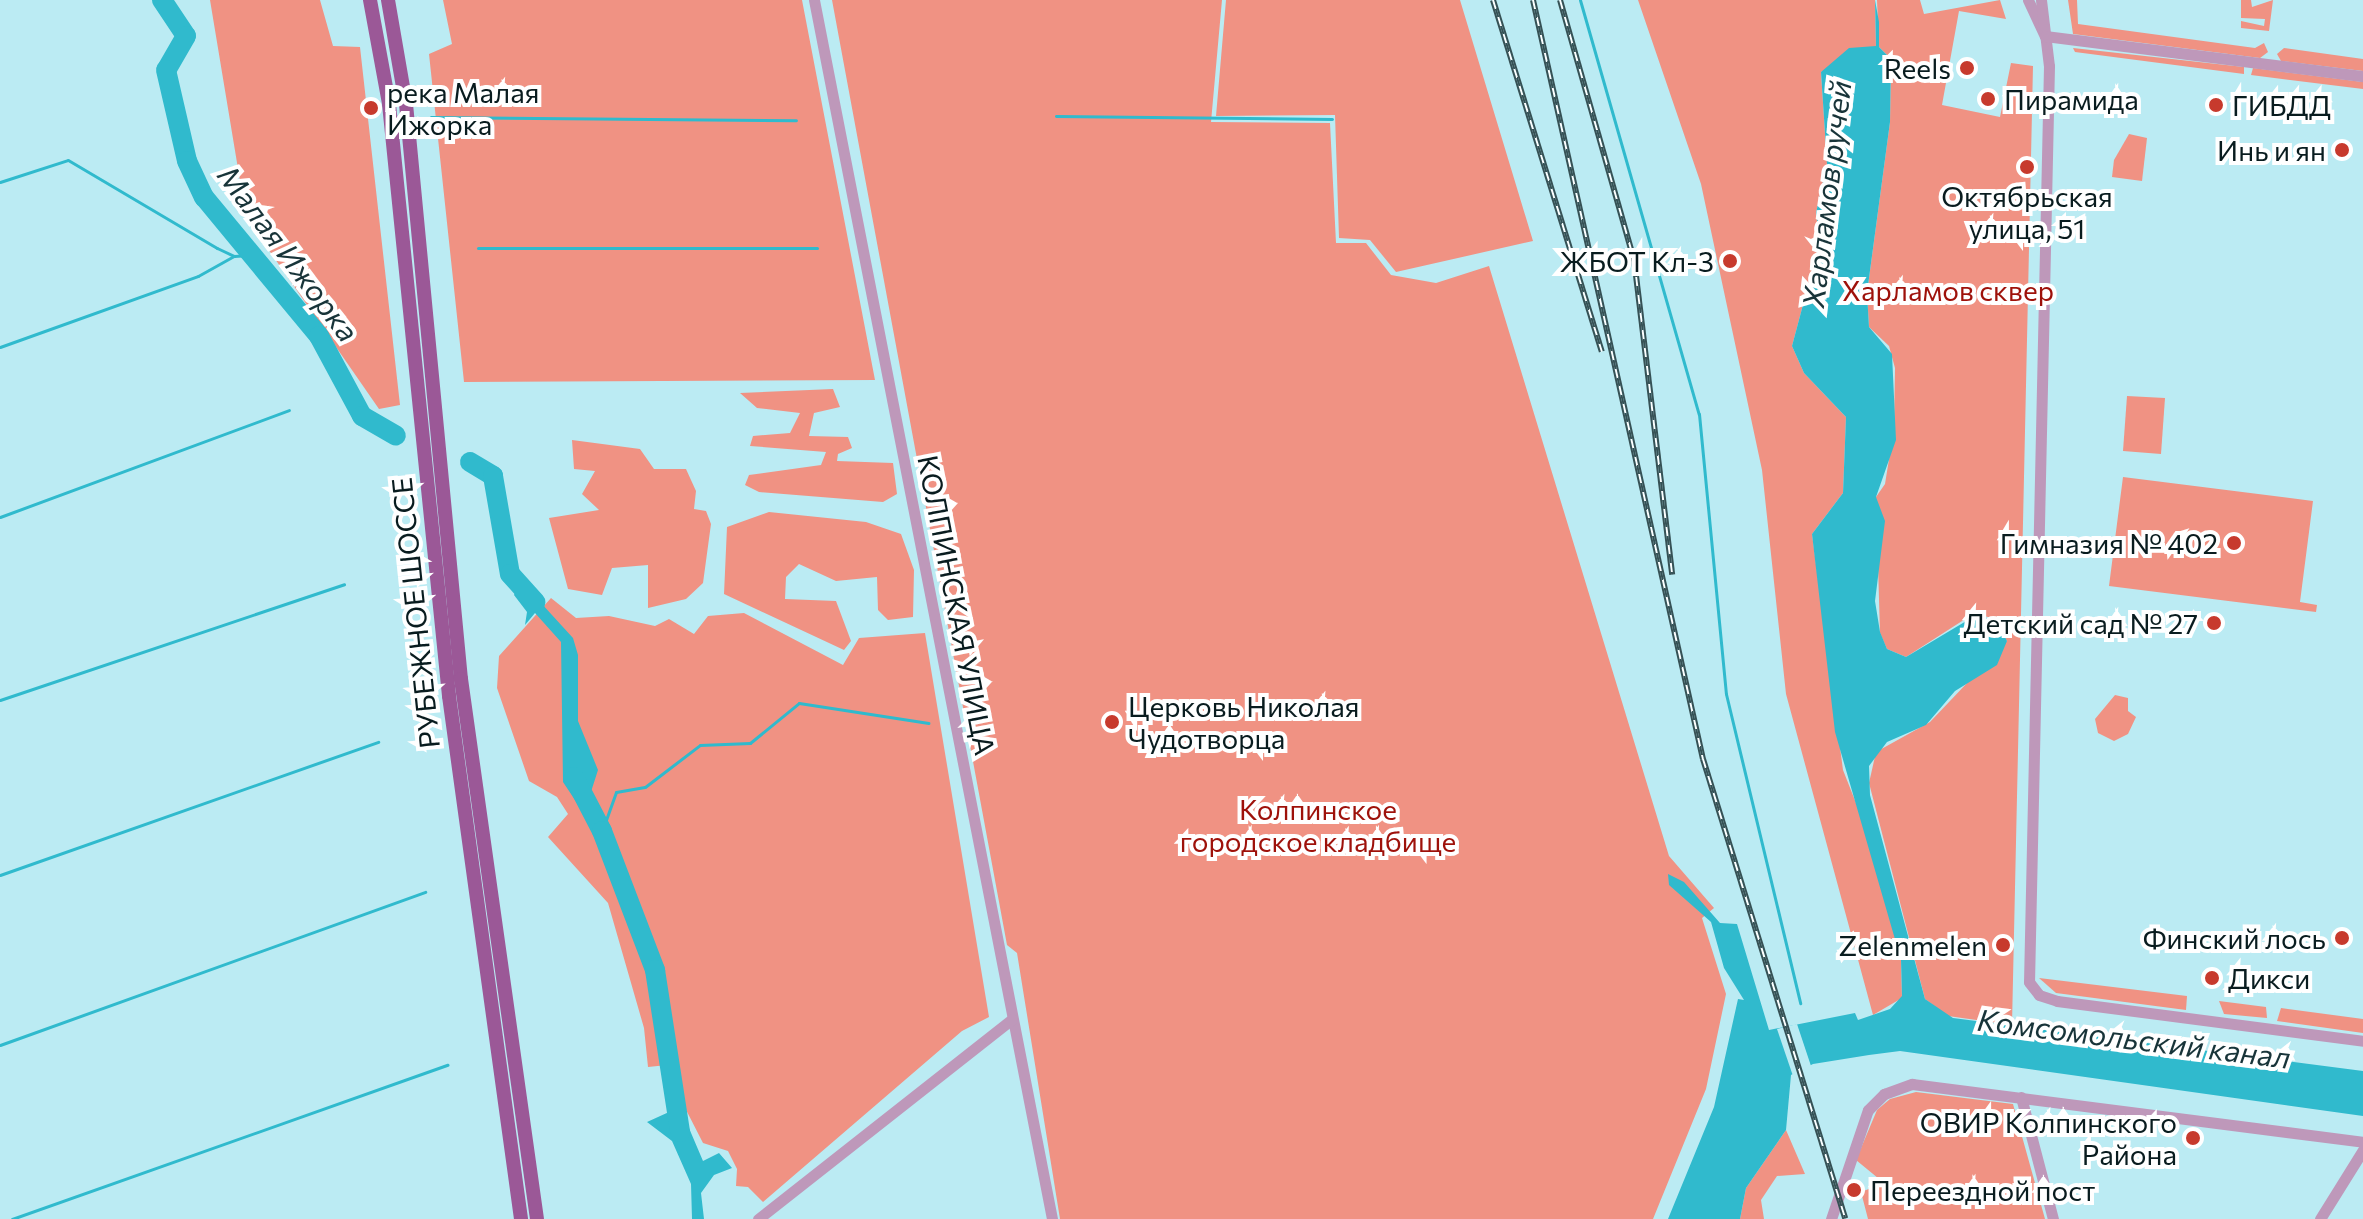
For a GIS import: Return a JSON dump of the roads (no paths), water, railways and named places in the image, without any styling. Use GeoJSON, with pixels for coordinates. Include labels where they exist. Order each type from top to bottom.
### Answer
{"type":"FeatureCollection","features":[{"type":"Feature","properties":{"kind":"main road","name":"РУБЕЖНОЕ ШОССЕ"},"geometry":{"type":"LineString","coordinates":[[388,1],[406,104],[461,679],[537,1219]]}},
{"type":"Feature","properties":{"kind":"main road","name":"РУБЕЖНОЕ ШОССЕ"},"geometry":{"type":"LineString","coordinates":[[371,3],[389,104],[448,686],[521,1219]]}},
{"type":"Feature","properties":{"kind":"street","name":"КОЛПИНСКАЯ УЛИЦА"},"geometry":{"type":"LineString","coordinates":[[814,0],[1052,1219]]}},
{"type":"Feature","properties":{"kind":"street"},"geometry":{"type":"LineString","coordinates":[[2028,0],[2045,36]]}},
{"type":"Feature","properties":{"kind":"street"},"geometry":{"type":"LineString","coordinates":[[2041,0],[2045,36],[2031,987],[2065,1003],[2363,1041]]}},
{"type":"Feature","properties":{"kind":"street"},"geometry":{"type":"LineString","coordinates":[[371,3],[388,1]]}},
{"type":"Feature","properties":{"kind":"street"},"geometry":{"type":"LineString","coordinates":[[2045,36],[2363,76]]}},
{"type":"Feature","properties":{"kind":"street"},"geometry":{"type":"LineString","coordinates":[[758,1219],[1012,1019]]}},
{"type":"Feature","properties":{"kind":"street"},"geometry":{"type":"LineString","coordinates":[[1831,1219],[1868,1110],[1890,1090],[1923,1085],[2363,1142]]}},
{"type":"Feature","properties":{"kind":"street"},"geometry":{"type":"LineString","coordinates":[[2021,1097],[2053,1219]]}},
{"type":"Feature","properties":{"kind":"street"},"geometry":{"type":"LineString","coordinates":[[2320,1219],[2363,1150]]}},
{"type":"Feature","properties":{"kind":"water","name":"Харламов ручей"},"geometry":{"type":"Polygon","coordinates":[[[1875,0],[1879,47],[1891,59],[1890,122],[1867,293],[1869,327],[1892,354],[1896,440],[1876,497],[1885,521],[1875,601],[1880,632],[1887,649],[1906,657],[1978,614],[1998,623],[2007,641],[1997,665],[1955,691],[1926,725],[1887,742],[1869,766],[1870,795],[1925,999],[1953,1018],[2363,1071],[2363,1116],[1900,1051],[1869,1055],[1813,1064],[1791,1075],[1786,1130],[1746,1188],[1740,1219],[1668,1219],[1714,1107],[1738,999],[1744,1000],[1724,968],[1711,922],[1669,885],[1668,874],[1684,882],[1720,923],[1737,924],[1769,1030],[1855,1013],[1858,1020],[1890,1009],[1902,996],[1901,960],[1835,732],[1812,534],[1843,493],[1846,417],[1804,373],[1792,346],[1820,241],[1816,213],[1827,164],[1821,72],[1849,48],[1876,46],[1875,0]]]}},
{"type":"Feature","properties":{"kind":"water"},"geometry":{"type":"Polygon","coordinates":[[[520,580],[573,638],[578,655],[578,721],[598,770],[589,798],[577,803],[563,782],[561,642],[535,613],[525,625],[527,612],[514,595],[520,580]]]}},
{"type":"Feature","properties":{"kind":"water"},"geometry":{"type":"Polygon","coordinates":[[[680,1107],[703,1161],[719,1153],[732,1168],[714,1175],[701,1193],[704,1219],[692,1219],[691,1184],[672,1141],[647,1122],[680,1107]]]}},
{"type":"Feature","properties":{"kind":"waterway","name":"Малая Ижорка"},"geometry":{"type":"LineString","coordinates":[[162,0],[186,36],[166,70],[187,161],[204,197],[319,336],[362,416],[396,436]]}},
{"type":"Feature","properties":{"kind":"waterway"},"geometry":{"type":"LineString","coordinates":[[1580,0],[1699,414],[1726,694],[1800,1003]]}},
{"type":"Feature","properties":{"kind":"waterway"},"geometry":{"type":"LineString","coordinates":[[1056,116],[1332,119]]}},
{"type":"Feature","properties":{"kind":"waterway"},"geometry":{"type":"LineString","coordinates":[[431,117],[796,120]]}},
{"type":"Feature","properties":{"kind":"waterway"},"geometry":{"type":"LineString","coordinates":[[0,182],[68,160],[217,248],[234,256],[251,255]]}},
{"type":"Feature","properties":{"kind":"waterway"},"geometry":{"type":"LineString","coordinates":[[478,248],[817,248]]}},
{"type":"Feature","properties":{"kind":"waterway"},"geometry":{"type":"LineString","coordinates":[[0,347],[198,276],[234,256]]}},
{"type":"Feature","properties":{"kind":"waterway"},"geometry":{"type":"LineString","coordinates":[[0,517],[289,410]]}},
{"type":"Feature","properties":{"kind":"waterway","name":"Малая Ижорка"},"geometry":{"type":"LineString","coordinates":[[470,462],[493,476],[510,574],[535,602]]}},
{"type":"Feature","properties":{"kind":"waterway"},"geometry":{"type":"LineString","coordinates":[[0,700],[344,584]]}},
{"type":"Feature","properties":{"kind":"waterway"},"geometry":{"type":"LineString","coordinates":[[602,831],[616,792],[645,787],[700,745],[750,743],[799,703],[928,723]]}},
{"type":"Feature","properties":{"kind":"waterway"},"geometry":{"type":"LineString","coordinates":[[0,875],[378,742]]}},
{"type":"Feature","properties":{"kind":"waterway","name":"Малая Ижорка"},"geometry":{"type":"LineString","coordinates":[[574,777],[602,831],[655,970],[680,1132]]}},
{"type":"Feature","properties":{"kind":"waterway"},"geometry":{"type":"LineString","coordinates":[[0,1045],[425,892]]}},
{"type":"Feature","properties":{"kind":"waterway"},"geometry":{"type":"LineString","coordinates":[[12,1219],[448,1065]]}},
{"type":"Feature","properties":{"kind":"railway"},"geometry":{"type":"LineString","coordinates":[[1493,0],[1602,352]]}},
{"type":"Feature","properties":{"kind":"railway"},"geometry":{"type":"LineString","coordinates":[[1533,0],[1703,759],[1845,1219]]}},
{"type":"Feature","properties":{"kind":"railway"},"geometry":{"type":"LineString","coordinates":[[1560,0],[1634,259],[1672,575]]}},
{"type":"Feature","properties":{"kind":"place","name":"Reels"},"geometry":{"type":"Point","coordinates":[1967,68]}},
{"type":"Feature","properties":{"kind":"place","name":"Пирамида"},"geometry":{"type":"Point","coordinates":[1988,99]}},
{"type":"Feature","properties":{"kind":"place","name":"ГИБДД"},"geometry":{"type":"Point","coordinates":[2216,105]}},
{"type":"Feature","properties":{"kind":"place","name":"река Малая Ижорка"},"geometry":{"type":"Point","coordinates":[371,108]}},
{"type":"Feature","properties":{"kind":"place","name":"Инь и ян"},"geometry":{"type":"Point","coordinates":[2342,150]}},
{"type":"Feature","properties":{"kind":"place","name":"Октябрьская улица, 51"},"geometry":{"type":"Point","coordinates":[2027,167]}},
{"type":"Feature","properties":{"kind":"place","name":"ЖБОТ Кл-3"},"geometry":{"type":"Point","coordinates":[1730,261]}},
{"type":"Feature","properties":{"kind":"place","name":"Гимназия № 402"},"geometry":{"type":"Point","coordinates":[2234,543]}},
{"type":"Feature","properties":{"kind":"place","name":"Детский сад № 27"},"geometry":{"type":"Point","coordinates":[2214,623]}},
{"type":"Feature","properties":{"kind":"place","name":"Церковь Николая Чудотворца"},"geometry":{"type":"Point","coordinates":[1112,722]}},
{"type":"Feature","properties":{"kind":"place","name":"Финский лось"},"geometry":{"type":"Point","coordinates":[2342,938]}},
{"type":"Feature","properties":{"kind":"place","name":"Zelenmelen"},"geometry":{"type":"Point","coordinates":[2003,945]}},
{"type":"Feature","properties":{"kind":"place","name":"Дикси"},"geometry":{"type":"Point","coordinates":[2212,978]}},
{"type":"Feature","properties":{"kind":"place","name":"ОВИР Колпинского Района"},"geometry":{"type":"Point","coordinates":[2193,1138]}},
{"type":"Feature","properties":{"kind":"place","name":"Переездной пост"},"geometry":{"type":"Point","coordinates":[1854,1190]}},
{"type":"Feature","properties":{"kind":"park label","name":"Харламов сквер"},"geometry":{"type":"Point","coordinates":[1948,290]}},
{"type":"Feature","properties":{"kind":"park label","name":"Колпинское городское кладбище"},"geometry":{"type":"Point","coordinates":[1318,825]}},
{"type":"Feature","properties":{"kind":"water label","name":"Комсомольский канал"},"geometry":{"type":"Point","coordinates":[2134,1038]}}]}
